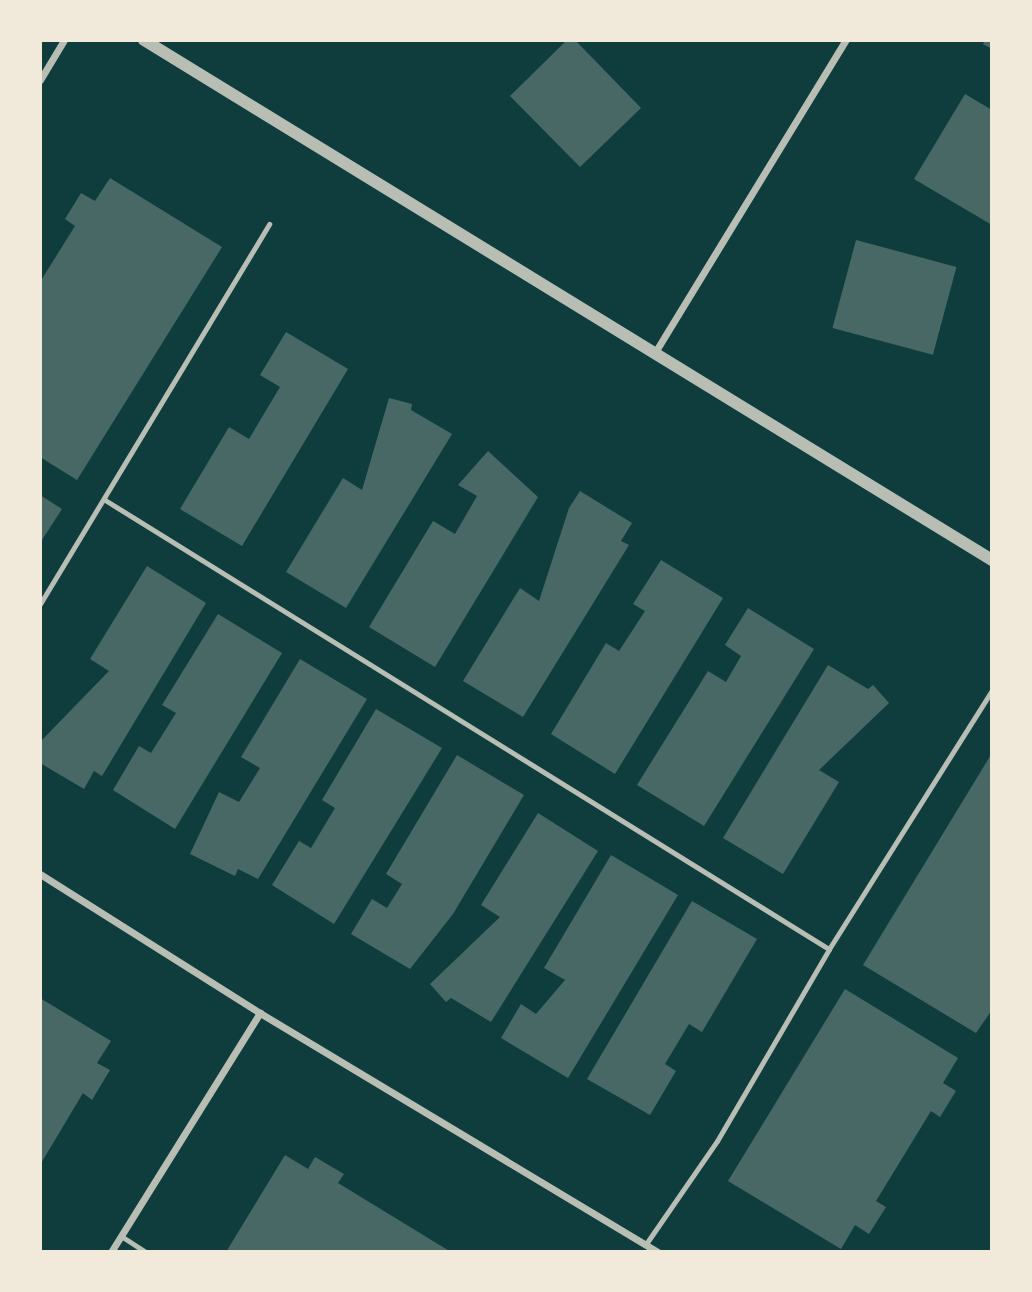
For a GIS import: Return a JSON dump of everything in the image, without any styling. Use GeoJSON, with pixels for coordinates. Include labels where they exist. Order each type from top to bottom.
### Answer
{"type":"FeatureCollection","features":[{"type":"Feature","properties":{"kind":"street"},"geometry":{"type":"LineString","coordinates":[[40,80],[64,40]]}},
{"type":"Feature","properties":{"kind":"street"},"geometry":{"type":"LineString","coordinates":[[144,40],[992,560]]}},
{"type":"Feature","properties":{"kind":"street"},"geometry":{"type":"LineString","coordinates":[[653,354],[846,40]]}},
{"type":"Feature","properties":{"kind":"street"},"geometry":{"type":"LineString","coordinates":[[40,874],[260,1013],[648,1241],[659,1252]]}},
{"type":"Feature","properties":{"kind":"street"},"geometry":{"type":"LineString","coordinates":[[111,1252],[260,1013]]}},
{"type":"Feature","properties":{"kind":"lane"},"geometry":{"type":"LineString","coordinates":[[40,604],[269,224]]}},
{"type":"Feature","properties":{"kind":"lane"},"geometry":{"type":"LineString","coordinates":[[105,500],[829,949]]}},
{"type":"Feature","properties":{"kind":"lane"},"geometry":{"type":"LineString","coordinates":[[648,1241],[716,1141],[829,949],[992,690]]}},
{"type":"Feature","properties":{"kind":"lane"},"geometry":{"type":"LineString","coordinates":[[121,1236],[146,1252]]}},
{"type":"Feature","properties":{"kind":"building"},"geometry":{"type":"Polygon","coordinates":[[[567,40],[575,40],[641,108],[580,167],[510,96],[567,40]]]}},
{"type":"Feature","properties":{"kind":"building"},"geometry":{"type":"Polygon","coordinates":[[[985,40],[992,40],[992,49],[983,44],[985,40]]]}},
{"type":"Feature","properties":{"kind":"building"},"geometry":{"type":"Polygon","coordinates":[[[965,94],[992,110],[992,225],[914,179],[965,94]]]}},
{"type":"Feature","properties":{"kind":"building"},"geometry":{"type":"Polygon","coordinates":[[[110,178],[222,247],[77,480],[40,457],[40,282],[75,226],[65,219],[81,193],[95,201],[110,178]]]}},
{"type":"Feature","properties":{"kind":"building"},"geometry":{"type":"Polygon","coordinates":[[[856,240],[956,267],[933,355],[832,328],[856,240]]]}},
{"type":"Feature","properties":{"kind":"building"},"geometry":{"type":"Polygon","coordinates":[[[286,332],[348,369],[242,546],[180,509],[229,427],[249,439],[280,387],[260,375],[286,332]]]}},
{"type":"Feature","properties":{"kind":"building"},"geometry":{"type":"Polygon","coordinates":[[[389,398],[412,404],[411,410],[452,434],[346,608],[286,572],[343,478],[362,490],[389,398]]]}},
{"type":"Feature","properties":{"kind":"building"},"geometry":{"type":"Polygon","coordinates":[[[488,451],[538,497],[435,667],[369,627],[433,521],[455,534],[477,496],[458,485],[488,451]]]}},
{"type":"Feature","properties":{"kind":"building"},"geometry":{"type":"Polygon","coordinates":[[[580,491],[632,523],[621,541],[629,545],[523,717],[463,681],[520,588],[539,601],[569,508],[580,491]]]}},
{"type":"Feature","properties":{"kind":"building"},"geometry":{"type":"Polygon","coordinates":[[[40,495],[62,509],[40,543],[40,495]]]}},
{"type":"Feature","properties":{"kind":"building"},"geometry":{"type":"Polygon","coordinates":[[[661,560],[723,598],[615,774],[551,734],[606,643],[619,651],[645,611],[633,604],[661,560]]]}},
{"type":"Feature","properties":{"kind":"building"},"geometry":{"type":"Polygon","coordinates":[[[147,566],[206,603],[102,776],[94,771],[84,789],[40,763],[40,742],[109,671],[90,659],[147,566]]]}},
{"type":"Feature","properties":{"kind":"building"},"geometry":{"type":"Polygon","coordinates":[[[748,608],[814,649],[704,826],[637,785],[708,671],[726,682],[741,656],[725,645],[748,608]]]}},
{"type":"Feature","properties":{"kind":"building"},"geometry":{"type":"Polygon","coordinates":[[[218,614],[282,653],[175,829],[113,790],[139,746],[151,753],[176,713],[162,705],[218,614]]]}},
{"type":"Feature","properties":{"kind":"building"},"geometry":{"type":"Polygon","coordinates":[[[300,659],[367,699],[258,879],[238,869],[235,876],[190,854],[219,792],[239,802],[260,768],[241,757],[300,659]]]}},
{"type":"Feature","properties":{"kind":"building"},"geometry":{"type":"Polygon","coordinates":[[[828,665],[868,689],[873,685],[889,703],[819,770],[839,782],[783,874],[723,838],[828,665]]]}},
{"type":"Feature","properties":{"kind":"building"},"geometry":{"type":"Polygon","coordinates":[[[376,709],[442,748],[334,924],[272,885],[299,841],[311,848],[335,808],[322,800],[376,709]]]}},
{"type":"Feature","properties":{"kind":"building"},"geometry":{"type":"Polygon","coordinates":[[[992,753],[992,1010],[976,1033],[863,965],[992,753]]]}},
{"type":"Feature","properties":{"kind":"building"},"geometry":{"type":"Polygon","coordinates":[[[457,755],[524,795],[453,914],[410,969],[351,934],[372,899],[387,908],[402,884],[386,874],[457,755]]]}},
{"type":"Feature","properties":{"kind":"building"},"geometry":{"type":"Polygon","coordinates":[[[538,813],[598,851],[491,1022],[451,998],[446,1002],[430,984],[500,917],[481,905],[538,813]]]}},
{"type":"Feature","properties":{"kind":"building"},"geometry":{"type":"Polygon","coordinates":[[[611,855],[678,895],[568,1078],[501,1038],[521,1004],[536,1014],[565,980],[544,968],[611,855]]]}},
{"type":"Feature","properties":{"kind":"building"},"geometry":{"type":"Polygon","coordinates":[[[692,901],[757,939],[702,1032],[689,1024],[665,1064],[676,1071],[650,1115],[587,1079],[692,901]]]}},
{"type":"Feature","properties":{"kind":"building"},"geometry":{"type":"Polygon","coordinates":[[[845,989],[958,1058],[943,1083],[956,1091],[940,1117],[931,1111],[876,1201],[886,1207],[869,1234],[855,1225],[841,1249],[728,1181],[845,989]]]}},
{"type":"Feature","properties":{"kind":"building"},"geometry":{"type":"Polygon","coordinates":[[[40,998],[111,1041],[97,1063],[110,1070],[92,1100],[83,1093],[40,1165],[40,998]]]}},
{"type":"Feature","properties":{"kind":"building"},"geometry":{"type":"Polygon","coordinates":[[[285,1155],[308,1169],[315,1157],[344,1174],[338,1183],[451,1252],[226,1252],[285,1155]]]}}]}
